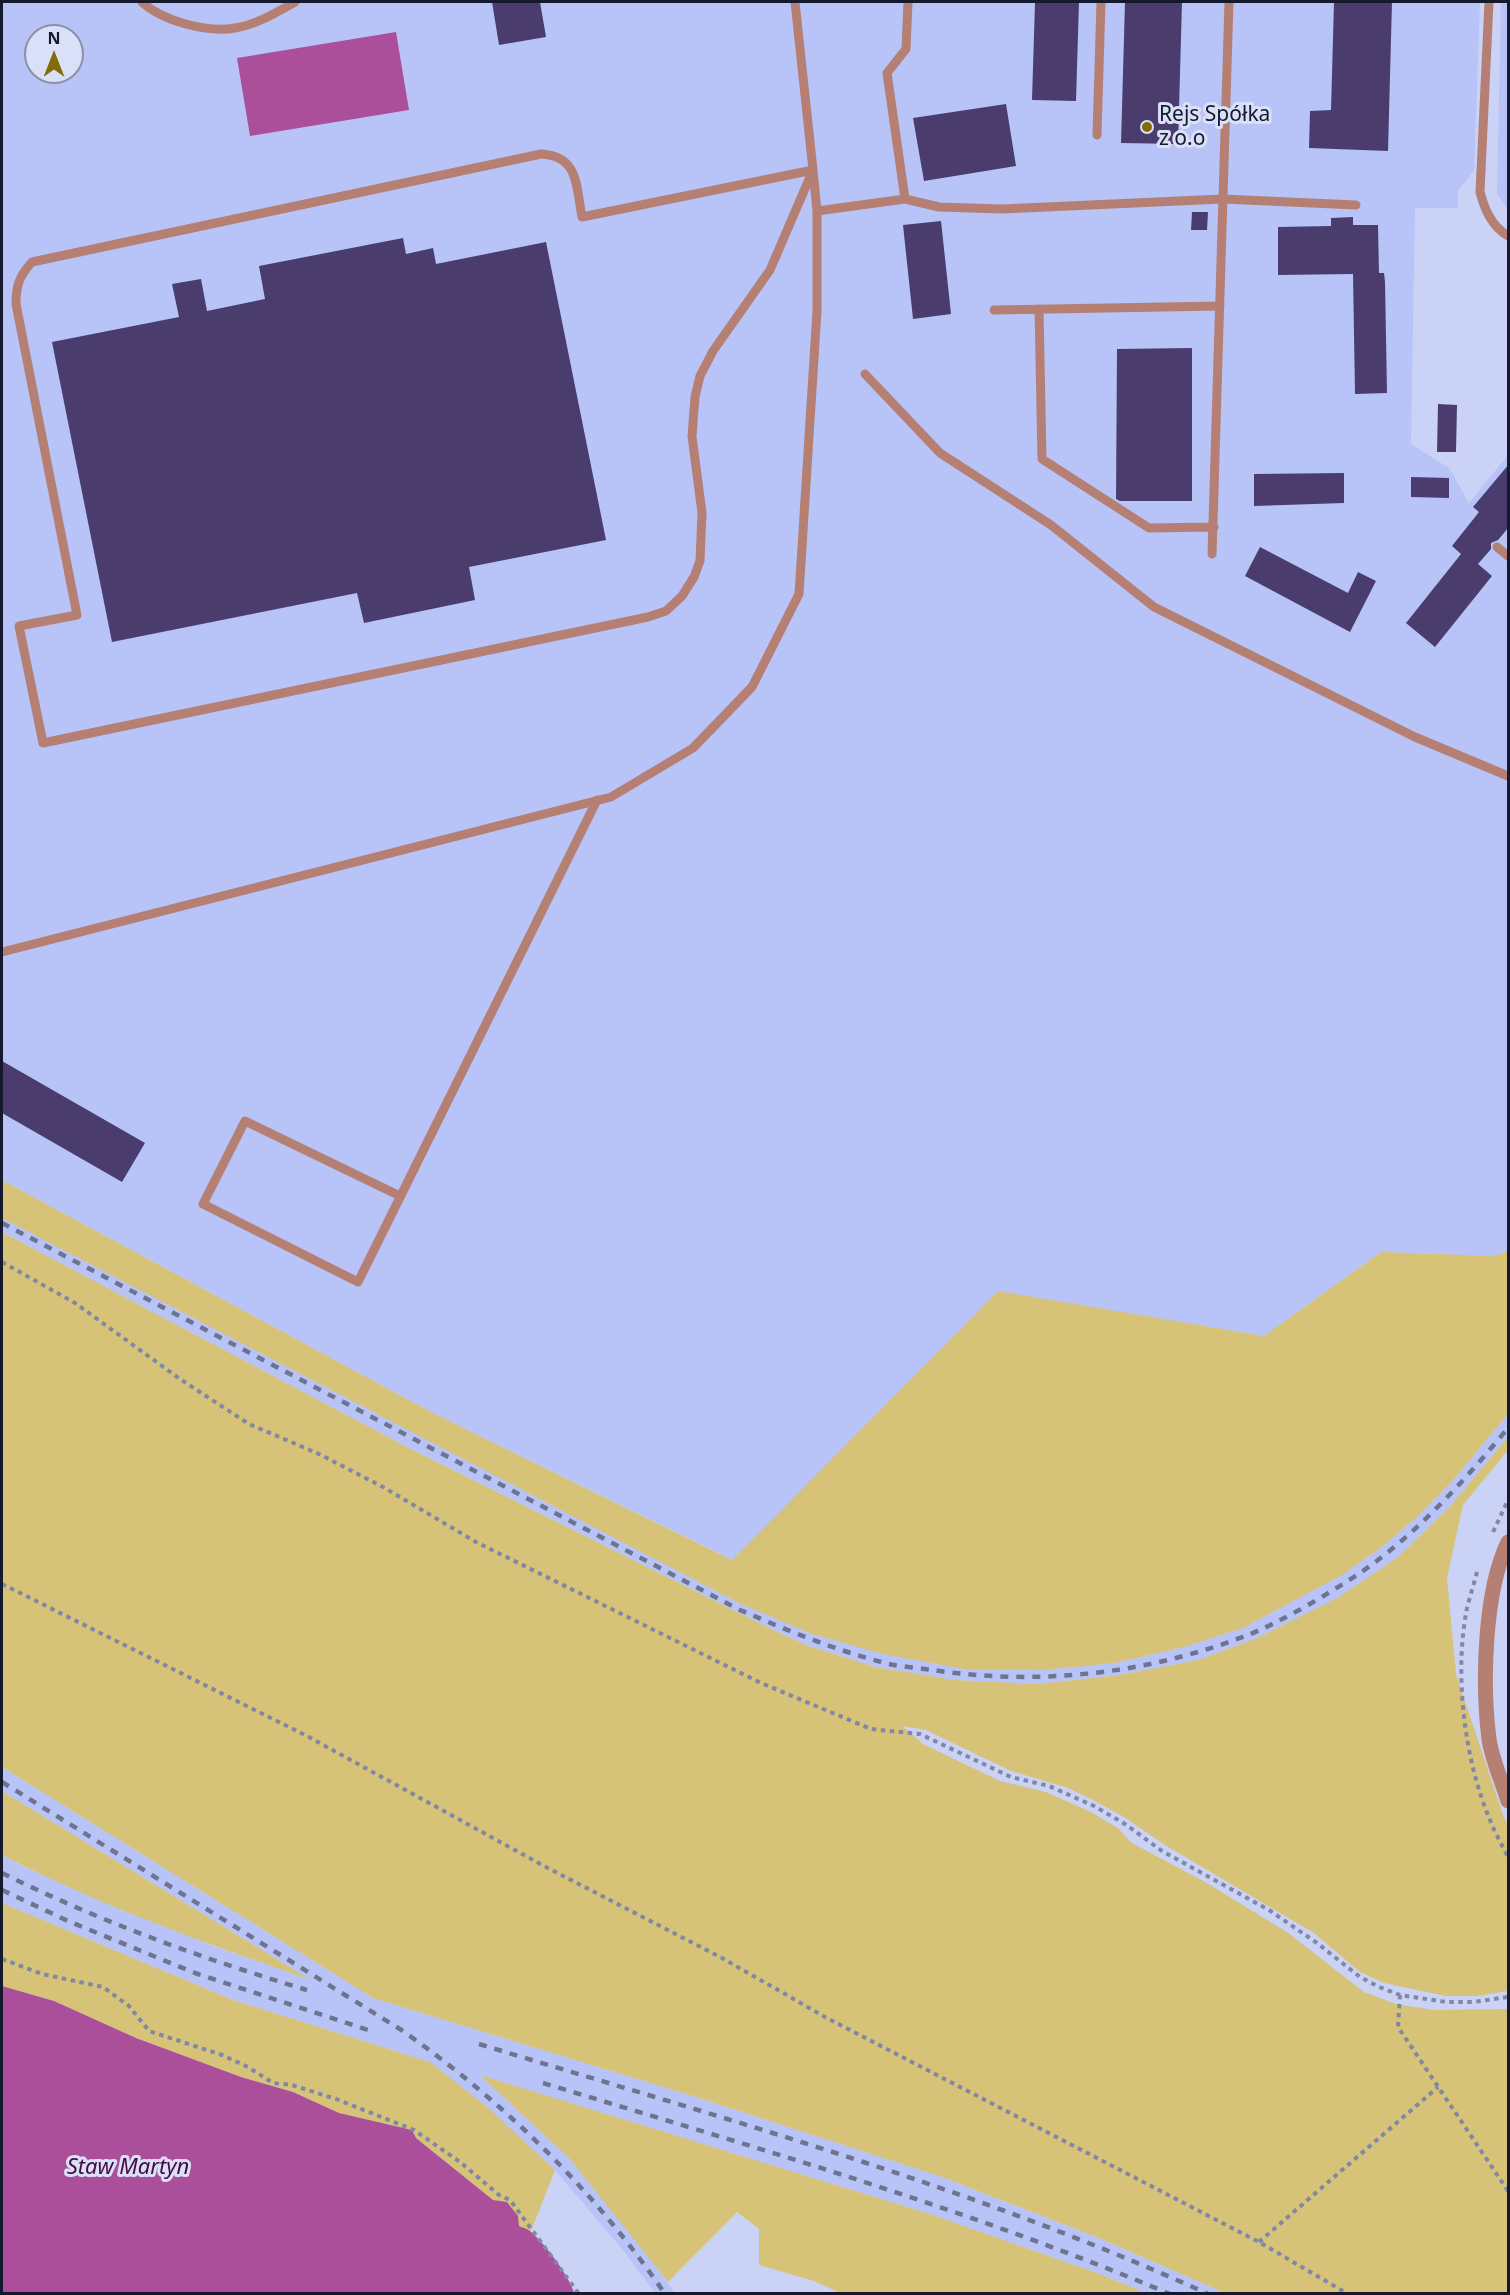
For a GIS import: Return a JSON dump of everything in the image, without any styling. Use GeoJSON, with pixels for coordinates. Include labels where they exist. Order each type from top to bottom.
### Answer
{"type":"FeatureCollection","features":[{"type":"Feature","properties":{"kind":"street"},"geometry":{"type":"LineString","coordinates":[[1509,1542],[1496,1573],[1489,1626],[1486,1686],[1489,1741],[1509,1801]]}},
{"type":"Feature","properties":{"kind":"lane"},"geometry":{"type":"LineString","coordinates":[[142,2],[173,20],[204,28],[235,28],[268,17],[295,2]]}},
{"type":"Feature","properties":{"kind":"lane"},"geometry":{"type":"LineString","coordinates":[[2,952],[611,797],[693,748],[752,687],[799,594],[817,311],[817,212],[795,2]]}},
{"type":"Feature","properties":{"kind":"lane"},"geometry":{"type":"LineString","coordinates":[[904,199],[887,73],[906,49],[908,2]]}},
{"type":"Feature","properties":{"kind":"lane"},"geometry":{"type":"LineString","coordinates":[[1097,135],[1101,2]]}},
{"type":"Feature","properties":{"kind":"lane"},"geometry":{"type":"LineString","coordinates":[[1212,554],[1229,2]]}},
{"type":"Feature","properties":{"kind":"lane"},"geometry":{"type":"LineString","coordinates":[[1489,2],[1480,192],[1483,206],[1492,221],[1509,236]]}},
{"type":"Feature","properties":{"kind":"lane"},"geometry":{"type":"LineString","coordinates":[[541,154],[552,154],[572,167],[582,217],[813,170],[770,270],[713,351],[700,376],[695,397],[692,436],[702,513],[700,561],[682,597],[666,611],[648,617],[43,743],[19,626],[77,615],[16,304],[16,287],[24,271],[32,262],[541,154]]}},
{"type":"Feature","properties":{"kind":"lane"},"geometry":{"type":"LineString","coordinates":[[817,212],[904,199],[939,207],[1002,209],[1223,199],[1356,205]]}},
{"type":"Feature","properties":{"kind":"lane"},"geometry":{"type":"LineString","coordinates":[[994,310],[1220,306]]}},
{"type":"Feature","properties":{"kind":"lane"},"geometry":{"type":"LineString","coordinates":[[1039,309],[1042,459],[1149,528],[1214,527]]}},
{"type":"Feature","properties":{"kind":"lane"},"geometry":{"type":"LineString","coordinates":[[865,374],[940,453],[1051,525],[1154,606],[1414,737],[1509,776]]}},
{"type":"Feature","properties":{"kind":"lane"},"geometry":{"type":"LineString","coordinates":[[1497,547],[1509,556]]}},
{"type":"Feature","properties":{"kind":"lane"},"geometry":{"type":"LineString","coordinates":[[400,1196],[245,1121],[203,1204],[358,1282],[597,800]]}},
{"type":"Feature","properties":{"kind":"path"},"geometry":{"type":"LineString","coordinates":[[2,1262],[75,1303],[249,1424],[319,1454],[383,1487],[514,1562],[761,1683],[871,1729],[920,1734],[1011,1777],[1049,1786],[1094,1806],[1125,1824],[1162,1851],[1299,1929],[1360,1977],[1400,1995],[1428,2000],[1464,2002],[1509,1997]]}},
{"type":"Feature","properties":{"kind":"path"},"geometry":{"type":"LineString","coordinates":[[2,1584],[307,1736],[544,1866],[722,1958],[825,2017],[1259,2241],[1348,2294]]}},
{"type":"Feature","properties":{"kind":"path"},"geometry":{"type":"LineString","coordinates":[[2,1959],[42,1974],[103,1987],[129,2006],[150,2031],[222,2055],[273,2083],[292,2085],[336,2099],[414,2130],[460,2162],[499,2195],[510,2200],[578,2289],[579,2294]]}},
{"type":"Feature","properties":{"kind":"path"},"geometry":{"type":"LineString","coordinates":[[1400,1995],[1398,2027],[1509,2191]]}},
{"type":"Feature","properties":{"kind":"path"},"geometry":{"type":"LineString","coordinates":[[1259,2241],[1438,2087]]}},
{"type":"Feature","properties":{"kind":"shaded area"},"geometry":{"type":"Polygon","coordinates":[[[2,2],[1480,2],[1474,171],[1458,190],[1458,208],[1415,208],[1411,444],[1449,468],[1469,503],[1508,455],[1508,1251],[1494,1256],[1381,1252],[1264,1336],[998,1292],[733,1560],[433,1413],[2,1180],[2,2]]]}},
{"type":"Feature","properties":{"kind":"shaded area"},"geometry":{"type":"Polygon","coordinates":[[[1501,2],[1508,2],[1508,210],[1497,194],[1501,2]]]}},
{"type":"Feature","properties":{"kind":"shaded area"},"geometry":{"type":"Polygon","coordinates":[[[2,1180],[433,1413],[732,1560],[998,1291],[1264,1336],[1381,1252],[1494,1256],[1508,1251],[1508,1414],[1454,1479],[1418,1516],[1383,1546],[1342,1575],[1243,1628],[1184,1647],[1115,1663],[1042,1670],[964,1669],[883,1654],[812,1634],[741,1604],[2,1218],[2,1180]]]}},
{"type":"Feature","properties":{"kind":"shaded area"},"geometry":{"type":"Polygon","coordinates":[[[2,1217],[964,1669],[1042,1670],[1115,1663],[1184,1647],[1243,1628],[1341,1575],[1383,1546],[1418,1516],[1454,1479],[1508,1414],[1508,1437],[1451,1505],[1398,1557],[1340,1597],[1257,1638],[1198,1660],[1119,1675],[1037,1684],[955,1680],[875,1667],[806,1645],[765,1626],[409,1448],[2,1232],[2,1217]]]}},
{"type":"Feature","properties":{"kind":"shaded area"},"geometry":{"type":"Polygon","coordinates":[[[2,1232],[409,1448],[765,1626],[806,1645],[875,1667],[955,1680],[1037,1684],[1119,1675],[1198,1660],[1257,1638],[1339,1597],[1398,1557],[1451,1505],[1508,1437],[1508,1450],[1463,1505],[1447,1578],[1456,1674],[1508,1825],[1508,1991],[1477,1996],[1446,1996],[1384,1983],[1360,1972],[1314,1933],[1095,1801],[1068,1788],[1011,1771],[926,1730],[902,1726],[923,1744],[1000,1781],[1046,1792],[1091,1812],[1119,1829],[1132,1843],[1205,1882],[1287,1932],[1364,1992],[1396,2004],[1434,2010],[1508,2009],[1508,2293],[1225,2293],[1099,2238],[942,2177],[696,2097],[373,1998],[2,1767],[2,1232]]]}},
{"type":"Feature","properties":{"kind":"shaded area"},"geometry":{"type":"Polygon","coordinates":[[[2,1767],[373,1998],[696,2097],[942,2177],[1099,2238],[1225,2293],[1146,2293],[1097,2273],[930,2214],[481,2076],[570,2159],[637,2241],[675,2293],[655,2293],[623,2250],[555,2170],[430,2062],[233,2000],[2,1903],[2,1855],[24,1867],[213,1946],[308,1978],[2,1791],[2,1767]]]}},
{"type":"Feature","properties":{"kind":"shaded area"},"geometry":{"type":"Polygon","coordinates":[[[2,1791],[311,1980],[193,1938],[115,1907],[2,1855],[2,1791]]]}},
{"type":"Feature","properties":{"kind":"shaded area"},"geometry":{"type":"Polygon","coordinates":[[[2,1903],[233,2000],[430,2062],[486,2106],[555,2170],[531,2231],[519,2226],[507,2203],[493,2200],[416,2138],[412,2130],[339,2113],[293,2092],[241,2077],[136,2038],[54,2001],[2,1986],[2,1903]]]}},
{"type":"Feature","properties":{"kind":"shaded area"},"geometry":{"type":"Polygon","coordinates":[[[480,2075],[930,2214],[1097,2273],[1146,2293],[840,2293],[814,2281],[759,2265],[759,2229],[737,2212],[668,2282],[570,2159],[480,2075]]]}},
{"type":"Feature","properties":{"kind":"water"},"geometry":{"type":"Polygon","coordinates":[[[396,32],[409,110],[250,136],[237,58],[396,32]]]}},
{"type":"Feature","properties":{"kind":"water","name":"Staw Martyn"},"geometry":{"type":"Polygon","coordinates":[[[2,1986],[54,2001],[136,2038],[241,2077],[293,2092],[339,2113],[412,2130],[416,2138],[493,2200],[507,2202],[518,2216],[519,2226],[531,2232],[543,2245],[568,2278],[574,2293],[2,2293],[2,1986]]]}},
{"type":"Feature","properties":{"kind":"building"},"geometry":{"type":"Polygon","coordinates":[[[492,2],[540,2],[546,37],[499,45],[492,2]]]}},
{"type":"Feature","properties":{"kind":"building"},"geometry":{"type":"Polygon","coordinates":[[[1035,2],[1079,2],[1076,101],[1032,100],[1035,2]]]}},
{"type":"Feature","properties":{"kind":"building"},"geometry":{"type":"Polygon","coordinates":[[[1125,2],[1182,2],[1178,144],[1121,143],[1125,2]]]}},
{"type":"Feature","properties":{"kind":"building"},"geometry":{"type":"Polygon","coordinates":[[[1334,2],[1392,2],[1388,151],[1309,148],[1310,111],[1331,110],[1334,2]]]}},
{"type":"Feature","properties":{"kind":"building"},"geometry":{"type":"Polygon","coordinates":[[[1006,104],[1016,166],[924,181],[913,118],[1006,104]]]}},
{"type":"Feature","properties":{"kind":"building"},"geometry":{"type":"Polygon","coordinates":[[[1192,212],[1208,212],[1207,230],[1191,230],[1192,212]]]}},
{"type":"Feature","properties":{"kind":"building"},"geometry":{"type":"Polygon","coordinates":[[[1353,217],[1353,225],[1378,225],[1379,273],[1384,273],[1385,282],[1387,393],[1355,394],[1353,274],[1278,275],[1278,227],[1331,226],[1331,218],[1353,217]]]}},
{"type":"Feature","properties":{"kind":"building"},"geometry":{"type":"Polygon","coordinates":[[[941,221],[951,314],[913,319],[903,225],[941,221]]]}},
{"type":"Feature","properties":{"kind":"building"},"geometry":{"type":"Polygon","coordinates":[[[403,238],[406,254],[433,248],[436,264],[546,242],[606,540],[469,567],[475,600],[364,623],[357,593],[112,642],[52,342],[179,317],[172,284],[201,279],[207,311],[265,299],[259,266],[403,238]]]}},
{"type":"Feature","properties":{"kind":"building"},"geometry":{"type":"Polygon","coordinates":[[[1192,348],[1192,501],[1120,501],[1116,499],[1117,349],[1192,348]]]}},
{"type":"Feature","properties":{"kind":"building"},"geometry":{"type":"Polygon","coordinates":[[[1438,404],[1457,405],[1456,452],[1437,452],[1438,404]]]}},
{"type":"Feature","properties":{"kind":"building"},"geometry":{"type":"Polygon","coordinates":[[[1509,464],[1509,527],[1498,540],[1491,543],[1491,549],[1478,564],[1492,576],[1435,647],[1406,623],[1461,554],[1452,546],[1479,512],[1473,507],[1509,464]]]}},
{"type":"Feature","properties":{"kind":"building"},"geometry":{"type":"Polygon","coordinates":[[[1344,473],[1344,503],[1254,506],[1254,474],[1344,473]]]}},
{"type":"Feature","properties":{"kind":"building"},"geometry":{"type":"Polygon","coordinates":[[[1411,477],[1449,478],[1449,498],[1411,497],[1411,477]]]}},
{"type":"Feature","properties":{"kind":"building"},"geometry":{"type":"Polygon","coordinates":[[[1260,547],[1348,593],[1358,572],[1376,581],[1350,632],[1245,576],[1260,547]]]}},
{"type":"Feature","properties":{"kind":"building"},"geometry":{"type":"Polygon","coordinates":[[[2,1061],[145,1143],[122,1182],[2,1113],[2,1061]]]}},
{"type":"Feature","properties":{"kind":"railway"},"geometry":{"type":"LineString","coordinates":[[2,1223],[740,1610],[832,1647],[905,1667],[1012,1677],[1091,1673],[1170,1660],[1245,1636],[1304,1608],[1381,1558],[1439,1506],[1508,1428]]}},
{"type":"Feature","properties":{"kind":"railway"},"geometry":{"type":"LineString","coordinates":[[2,1782],[403,2031],[441,2059],[512,2118],[546,2150],[608,2219],[665,2294]]}},
{"type":"Feature","properties":{"kind":"railway"},"geometry":{"type":"LineString","coordinates":[[2,1873],[39,1891],[152,1938],[307,1990]]}},
{"type":"Feature","properties":{"kind":"railway"},"geometry":{"type":"LineString","coordinates":[[2,1890],[68,1921],[195,1973],[371,2031]]}},
{"type":"Feature","properties":{"kind":"railway"},"geometry":{"type":"LineString","coordinates":[[479,2044],[756,2128],[939,2188],[1030,2220],[1208,2294]]}},
{"type":"Feature","properties":{"kind":"railway"},"geometry":{"type":"LineString","coordinates":[[543,2083],[938,2206],[1170,2294]]}},
{"type":"Feature","properties":{"kind":"place","name":"Rejs Spółka z o.o"},"geometry":{"type":"Point","coordinates":[1147,127]}}]}
